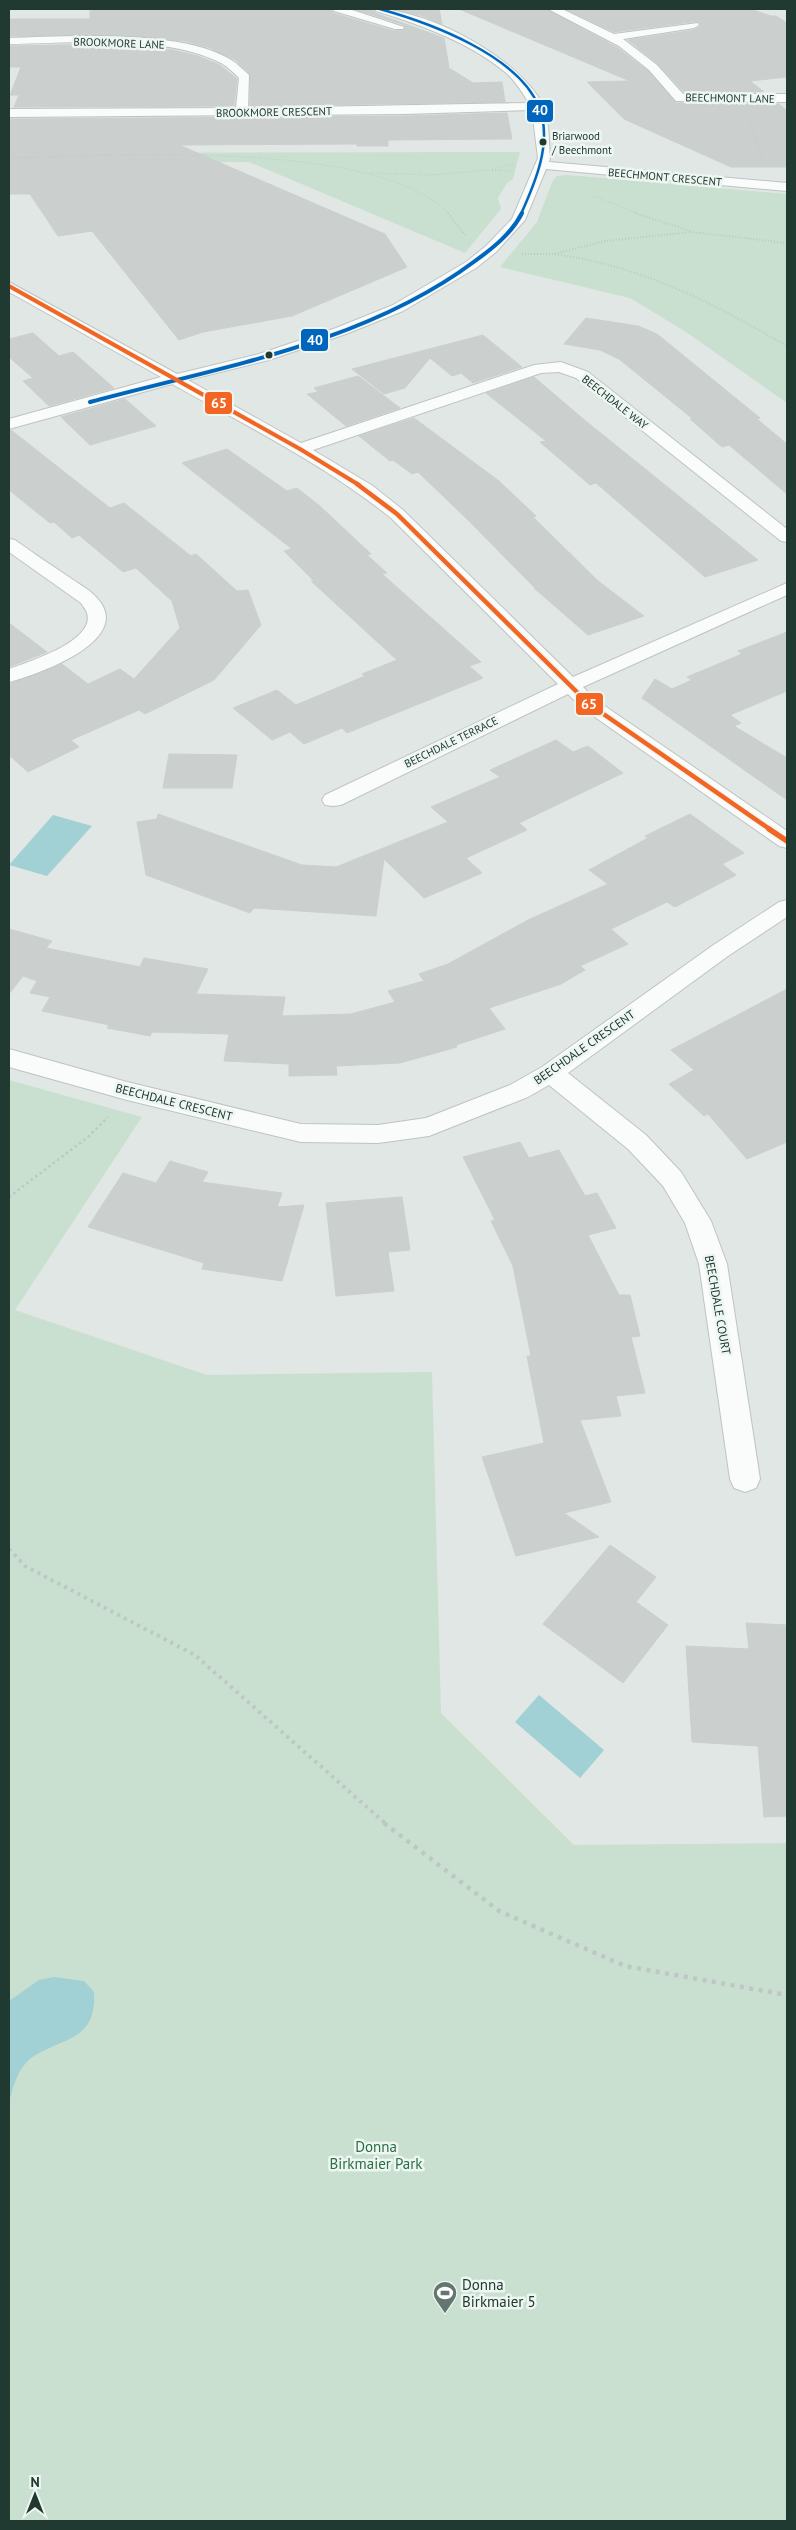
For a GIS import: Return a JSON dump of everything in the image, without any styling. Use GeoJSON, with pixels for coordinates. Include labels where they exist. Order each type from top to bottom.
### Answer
{"type":"FeatureCollection","features":[{"type":"Feature","properties":{"kind":"street"},"geometry":{"type":"LineString","coordinates":[[338,9],[413,32]]}},
{"type":"Feature","properties":{"kind":"street"},"geometry":{"type":"LineString","coordinates":[[9,424],[264,357],[341,331],[398,308],[443,283],[491,249],[518,220],[543,162],[538,106],[510,71],[482,50],[456,37],[380,9]]}},
{"type":"Feature","properties":{"kind":"street","name":"BEECHMONT LANE"},"geometry":{"type":"LineString","coordinates":[[553,9],[615,37],[658,70],[680,98],[787,98]]}},
{"type":"Feature","properties":{"kind":"street"},"geometry":{"type":"LineString","coordinates":[[615,37],[694,25]]}},
{"type":"Feature","properties":{"kind":"street","name":"BROOKMORE LANE"},"geometry":{"type":"LineString","coordinates":[[9,41],[157,42],[191,47],[222,58],[239,69],[245,77],[242,112]]}},
{"type":"Feature","properties":{"kind":"street"},"geometry":{"type":"LineString","coordinates":[[486,69],[510,71]]}},
{"type":"Feature","properties":{"kind":"street","name":"BROOKMORE CRESCENT"},"geometry":{"type":"LineString","coordinates":[[9,113],[242,112],[538,106]]}},
{"type":"Feature","properties":{"kind":"street","name":"BEECHMONT CRESCENT"},"geometry":{"type":"LineString","coordinates":[[543,162],[781,187]]}},
{"type":"Feature","properties":{"kind":"street"},"geometry":{"type":"LineString","coordinates":[[9,286],[300,449],[367,490],[397,514],[589,704],[787,841]]}},
{"type":"Feature","properties":{"kind":"street","name":"BEECHDALE WAY"},"geometry":{"type":"LineString","coordinates":[[300,449],[539,368],[561,367],[582,375],[787,537]]}},
{"type":"Feature","properties":{"kind":"street"},"geometry":{"type":"LineString","coordinates":[[9,544],[88,599],[98,608],[100,621],[96,632],[79,646],[9,676]]}},
{"type":"Feature","properties":{"kind":"street"},"geometry":{"type":"LineString","coordinates":[[571,686],[787,588]]}},
{"type":"Feature","properties":{"kind":"street","name":"BEECHDALE TERRACE"},"geometry":{"type":"LineString","coordinates":[[333,800],[571,686]]}},
{"type":"Feature","properties":{"kind":"street","name":"BEECHDALE CRESCENT"},"geometry":{"type":"LineString","coordinates":[[9,1058],[127,1091],[300,1133],[378,1134],[429,1127],[519,1091],[551,1073],[720,951],[787,907]]}},
{"type":"Feature","properties":{"kind":"street","name":"BEECHDALE COURT"},"geometry":{"type":"LineString","coordinates":[[551,1073],[637,1142],[672,1178],[698,1221],[713,1264],[745,1479]]}},
{"type":"Feature","properties":{"kind":"path"},"geometry":{"type":"LineString","coordinates":[[749,120],[781,187]]}},
{"type":"Feature","properties":{"kind":"path"},"geometry":{"type":"LineString","coordinates":[[9,158],[244,158],[320,165],[364,173],[406,175],[455,174],[522,162],[524,157],[543,162]]}},
{"type":"Feature","properties":{"kind":"path"},"geometry":{"type":"LineString","coordinates":[[364,173],[425,195],[452,216],[471,245],[516,254],[554,254],[599,261],[654,278],[730,313],[787,346]]}},
{"type":"Feature","properties":{"kind":"path"},"geometry":{"type":"LineString","coordinates":[[593,195],[626,210],[692,232],[787,243]]}},
{"type":"Feature","properties":{"kind":"path"},"geometry":{"type":"LineString","coordinates":[[554,254],[605,242],[692,232]]}},
{"type":"Feature","properties":{"kind":"path"},"geometry":{"type":"LineString","coordinates":[[9,1197],[88,1137],[114,1112]]}},
{"type":"Feature","properties":{"kind":"path"},"geometry":{"type":"LineString","coordinates":[[9,1549],[25,1566],[195,1654],[396,1834],[500,1911],[624,1966],[787,1995]]}},
{"type":"Feature","properties":{"kind":"green space"},"geometry":{"type":"Polygon","coordinates":[[[520,152],[513,179],[507,183],[498,198],[501,209],[465,253],[249,162],[9,163],[9,153],[520,152]]]}},
{"type":"Feature","properties":{"kind":"green space"},"geometry":{"type":"Polygon","coordinates":[[[568,175],[787,194],[787,403],[686,332],[630,298],[500,267],[537,222],[552,182],[557,176],[568,175]]]}},
{"type":"Feature","properties":{"kind":"green space","name":"Donna Birkmaier Park"},"geometry":{"type":"Polygon","coordinates":[[[9,1080],[142,1117],[15,1310],[207,1375],[432,1372],[441,1713],[574,1845],[787,1843],[787,2521],[9,2521],[9,1080]]]}},
{"type":"Feature","properties":{"kind":"water"},"geometry":{"type":"Polygon","coordinates":[[[53,815],[92,826],[47,876],[9,865],[53,815]]]}},
{"type":"Feature","properties":{"kind":"water"},"geometry":{"type":"Polygon","coordinates":[[[539,1695],[604,1750],[580,1778],[515,1722],[539,1695]]]}},
{"type":"Feature","properties":{"kind":"water"},"geometry":{"type":"Polygon","coordinates":[[[54,1977],[84,1981],[94,1992],[90,2020],[84,2029],[75,2036],[43,2051],[26,2062],[17,2078],[9,2102],[9,2001],[39,1980],[54,1977]]]}},
{"type":"Feature","properties":{"kind":"building"},"geometry":{"type":"Polygon","coordinates":[[[90,9],[331,9],[333,13],[394,31],[405,30],[405,25],[354,9],[373,9],[375,13],[444,38],[449,68],[473,83],[502,82],[505,102],[250,106],[250,74],[235,60],[211,48],[185,41],[124,35],[9,36],[9,19],[90,19],[90,9]]]}},
{"type":"Feature","properties":{"kind":"building"},"geometry":{"type":"Polygon","coordinates":[[[391,9],[439,9],[442,24],[420,15],[391,9]]]}},
{"type":"Feature","properties":{"kind":"building"},"geometry":{"type":"Polygon","coordinates":[[[459,9],[546,9],[618,48],[648,71],[676,103],[779,104],[787,111],[787,167],[731,167],[624,119],[587,82],[630,81],[459,9]]]}},
{"type":"Feature","properties":{"kind":"building"},"geometry":{"type":"Polygon","coordinates":[[[566,9],[750,9],[776,16],[787,23],[787,77],[750,81],[764,92],[684,92],[658,64],[628,40],[694,30],[701,26],[699,21],[614,32],[566,9]]]}},
{"type":"Feature","properties":{"kind":"building"},"geometry":{"type":"Polygon","coordinates":[[[118,44],[173,50],[198,56],[220,65],[237,79],[234,106],[14,107],[19,95],[10,95],[21,67],[9,67],[9,46],[118,44]]]}},
{"type":"Feature","properties":{"kind":"building"},"geometry":{"type":"Polygon","coordinates":[[[507,113],[512,139],[388,140],[388,146],[357,146],[357,144],[179,145],[385,234],[407,267],[292,316],[203,332],[179,340],[92,231],[58,236],[30,194],[9,194],[10,119],[404,116],[507,113]]]}},
{"type":"Feature","properties":{"kind":"building"},"geometry":{"type":"Polygon","coordinates":[[[586,318],[638,326],[657,334],[760,418],[757,419],[787,444],[787,494],[729,445],[722,447],[690,419],[693,419],[619,359],[600,350],[564,344],[586,318]]]}},
{"type":"Feature","properties":{"kind":"building"},"geometry":{"type":"Polygon","coordinates":[[[33,333],[59,356],[73,352],[114,388],[49,406],[23,381],[33,378],[9,357],[9,339],[33,333]]]}},
{"type":"Feature","properties":{"kind":"building"},"geometry":{"type":"Polygon","coordinates":[[[483,335],[522,367],[473,383],[461,373],[452,376],[430,358],[405,388],[384,394],[352,369],[483,335]]]}},
{"type":"Feature","properties":{"kind":"building"},"geometry":{"type":"Polygon","coordinates":[[[358,376],[400,408],[346,426],[307,394],[318,392],[314,388],[358,376]]]}},
{"type":"Feature","properties":{"kind":"building"},"geometry":{"type":"Polygon","coordinates":[[[534,377],[758,560],[705,577],[596,483],[590,485],[540,442],[546,441],[486,393],[534,377]]]}},
{"type":"Feature","properties":{"kind":"building"},"geometry":{"type":"Polygon","coordinates":[[[125,399],[156,426],[90,445],[61,417],[125,399]]]}},
{"type":"Feature","properties":{"kind":"building"},"geometry":{"type":"Polygon","coordinates":[[[414,418],[499,481],[536,516],[533,517],[598,581],[644,616],[588,635],[534,588],[418,472],[412,474],[393,460],[390,461],[359,436],[414,418]]]}},
{"type":"Feature","properties":{"kind":"building"},"geometry":{"type":"Polygon","coordinates":[[[11,430],[110,508],[124,503],[191,556],[196,554],[237,591],[248,590],[261,625],[214,680],[145,714],[139,710],[71,740],[79,747],[28,772],[9,755],[9,684],[62,664],[88,684],[120,669],[134,679],[180,628],[172,601],[136,568],[123,572],[79,535],[72,538],[54,522],[50,523],[9,490],[9,431],[11,430]]]}},
{"type":"Feature","properties":{"kind":"building"},"geometry":{"type":"Polygon","coordinates":[[[227,449],[287,491],[297,488],[321,507],[371,554],[367,555],[387,573],[382,574],[481,662],[469,666],[483,678],[347,733],[342,728],[304,744],[290,732],[272,740],[233,708],[277,690],[296,705],[365,676],[362,674],[397,660],[311,581],[314,581],[284,551],[292,549],[182,463],[227,449]]]}},
{"type":"Feature","properties":{"kind":"building"},"geometry":{"type":"Polygon","coordinates":[[[9,623],[47,652],[9,667],[9,623]]]}},
{"type":"Feature","properties":{"kind":"building"},"geometry":{"type":"Polygon","coordinates":[[[787,632],[787,691],[730,715],[741,723],[734,726],[787,758],[787,800],[642,698],[655,679],[672,689],[692,680],[687,677],[742,654],[738,651],[787,632]]]}},
{"type":"Feature","properties":{"kind":"building"},"geometry":{"type":"Polygon","coordinates":[[[556,740],[573,752],[588,746],[623,773],[519,823],[527,830],[466,858],[482,873],[424,898],[384,859],[376,916],[254,908],[250,913],[146,875],[137,822],[157,819],[158,814],[302,865],[336,867],[448,822],[431,807],[500,777],[490,770],[556,740]]]}},
{"type":"Feature","properties":{"kind":"building"},"geometry":{"type":"Polygon","coordinates":[[[169,754],[237,755],[232,788],[163,788],[169,754]]]}},
{"type":"Feature","properties":{"kind":"building"},"geometry":{"type":"Polygon","coordinates":[[[690,814],[744,853],[722,864],[736,875],[675,907],[667,902],[611,929],[628,944],[580,966],[585,970],[561,984],[489,1008],[505,1029],[456,1045],[457,1047],[400,1063],[336,1066],[337,1075],[289,1076],[289,1064],[224,1061],[229,1034],[152,1032],[150,1036],[107,1028],[109,1025],[42,1011],[50,997],[30,993],[37,981],[23,976],[9,994],[9,929],[52,941],[46,948],[140,967],[144,958],[208,969],[196,994],[285,997],[282,1016],[351,1014],[395,1002],[388,991],[424,981],[419,974],[448,964],[528,920],[608,884],[589,870],[648,838],[645,836],[690,814]]]}},
{"type":"Feature","properties":{"kind":"building"},"geometry":{"type":"Polygon","coordinates":[[[787,989],[787,1142],[747,1159],[708,1114],[704,1116],[669,1084],[694,1070],[671,1050],[787,989]]]}},
{"type":"Feature","properties":{"kind":"building"},"geometry":{"type":"Polygon","coordinates":[[[520,1142],[529,1158],[559,1150],[585,1196],[597,1193],[616,1228],[588,1235],[619,1295],[630,1295],[640,1336],[631,1337],[645,1393],[616,1396],[621,1416],[580,1420],[611,1502],[564,1513],[599,1537],[516,1556],[482,1457],[544,1443],[527,1356],[531,1356],[513,1266],[491,1221],[495,1220],[463,1157],[520,1142]]]}},
{"type":"Feature","properties":{"kind":"building"},"geometry":{"type":"Polygon","coordinates":[[[170,1161],[208,1172],[202,1182],[282,1193],[277,1207],[304,1205],[282,1281],[202,1269],[204,1263],[88,1227],[123,1173],[156,1183],[170,1161]]]}},
{"type":"Feature","properties":{"kind":"building"},"geometry":{"type":"Polygon","coordinates":[[[402,1197],[410,1250],[388,1252],[394,1291],[336,1296],[326,1203],[402,1197]]]}},
{"type":"Feature","properties":{"kind":"building"},"geometry":{"type":"Polygon","coordinates":[[[610,1545],[656,1577],[636,1602],[668,1625],[623,1683],[543,1624],[610,1545]]]}},
{"type":"Feature","properties":{"kind":"building"},"geometry":{"type":"Polygon","coordinates":[[[746,1623],[787,1625],[787,1816],[764,1817],[758,1746],[692,1742],[686,1646],[749,1649],[746,1623]]]}},
{"type":"Feature","properties":{"kind":"transit line","name":"40"},"geometry":{"type":"LineString","coordinates":[[90,402],[276,353],[367,321],[411,301],[453,277],[496,244],[518,220],[524,209],[542,159],[543,138],[538,105],[526,87],[490,55],[446,32],[380,9]]}},
{"type":"Feature","properties":{"kind":"transit line","name":"65"},"geometry":{"type":"LineString","coordinates":[[9,286],[300,449],[367,490],[397,514],[589,704],[787,841]]}},
{"type":"Feature","properties":{"kind":"place","name":"Briarwood / Beechmont"},"geometry":{"type":"Point","coordinates":[543,142]}},
{"type":"Feature","properties":{"kind":"place","name":"Donna Birkmaier 5"},"geometry":{"type":"Point","coordinates":[445,2314]}}]}
